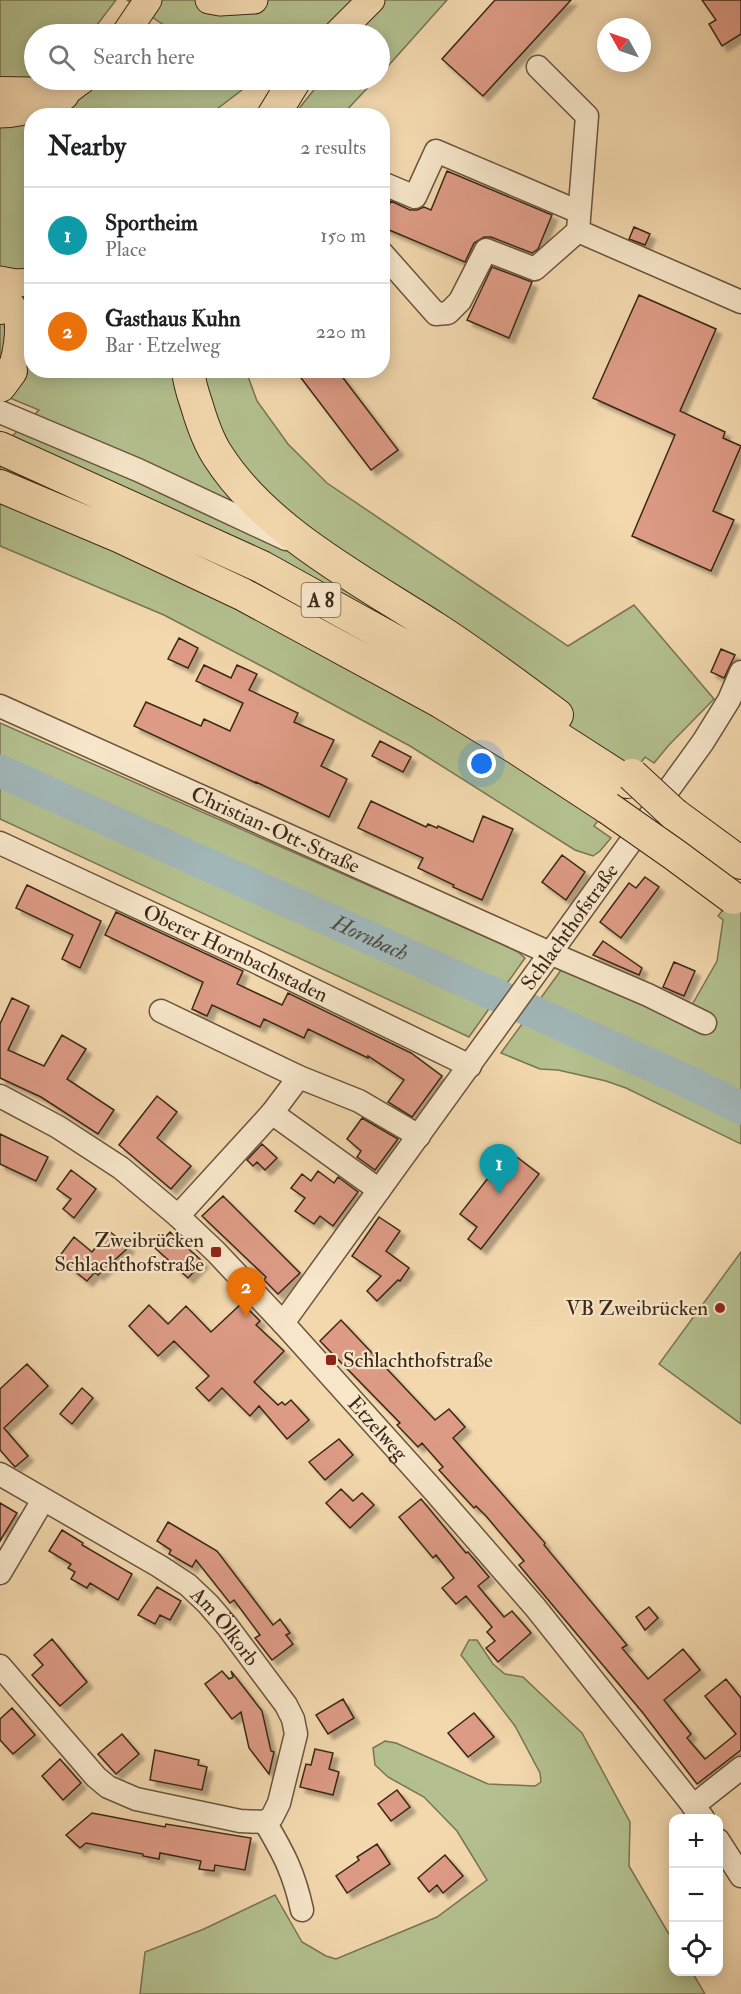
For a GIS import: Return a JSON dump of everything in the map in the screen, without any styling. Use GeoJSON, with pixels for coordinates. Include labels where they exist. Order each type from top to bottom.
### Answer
{"type":"FeatureCollection","features":[{"type":"Feature","properties":{"kind":"highway"},"geometry":{"type":"LineString","coordinates":[[0,93],[36,90]]}},
{"type":"Feature","properties":{"kind":"highway"},"geometry":{"type":"LineString","coordinates":[[278,108],[288,90]]}},
{"type":"Feature","properties":{"kind":"highway"},"geometry":{"type":"LineString","coordinates":[[189,378],[204,429],[217,455],[238,485],[271,517],[329,560],[472,652],[578,731],[629,778],[741,863]]}},
{"type":"Feature","properties":{"kind":"highway","name":"A 8"},"geometry":{"type":"LineString","coordinates":[[0,448],[262,567],[453,673],[629,778]]}},
{"type":"Feature","properties":{"kind":"highway","name":"A 8"},"geometry":{"type":"LineString","coordinates":[[0,486],[121,537],[242,594],[441,702],[608,808],[737,901]]}},
{"type":"Feature","properties":{"kind":"main road"},"geometry":{"type":"LineString","coordinates":[[209,0],[220,2],[254,0]]}},
{"type":"Feature","properties":{"kind":"main road"},"geometry":{"type":"LineString","coordinates":[[347,24],[371,0]]}},
{"type":"Feature","properties":{"kind":"main road"},"geometry":{"type":"LineString","coordinates":[[132,24],[145,5]]}},
{"type":"Feature","properties":{"kind":"main road"},"geometry":{"type":"LineString","coordinates":[[34,108],[67,90]]}},
{"type":"Feature","properties":{"kind":"main road"},"geometry":{"type":"LineString","coordinates":[[264,108],[283,90]]}},
{"type":"Feature","properties":{"kind":"main road"},"geometry":{"type":"LineString","coordinates":[[0,114],[24,110]]}},
{"type":"Feature","properties":{"kind":"main road"},"geometry":{"type":"LineString","coordinates":[[12,292],[12,307],[17,318],[14,369]]}},
{"type":"Feature","properties":{"kind":"street"},"geometry":{"type":"LineString","coordinates":[[390,262],[436,314],[448,313],[460,301],[486,250],[535,269],[579,221],[587,116],[538,67]]}},
{"type":"Feature","properties":{"kind":"street"},"geometry":{"type":"LineString","coordinates":[[390,186],[415,196],[436,151],[741,302]]}},
{"type":"Feature","properties":{"kind":"street"},"geometry":{"type":"LineString","coordinates":[[0,412],[148,475],[329,560]]}},
{"type":"Feature","properties":{"kind":"street","name":"Schlachthofstraße"},"geometry":{"type":"LineString","coordinates":[[283,1323],[702,742],[735,704],[741,672]]}},
{"type":"Feature","properties":{"kind":"street","name":"Christian-Ott-Straße"},"geometry":{"type":"LineString","coordinates":[[0,706],[545,960],[648,994],[705,1023]]}},
{"type":"Feature","properties":{"kind":"street","name":"Oberer Hornbachstaden"},"geometry":{"type":"LineString","coordinates":[[0,843],[254,961],[470,1066]]}},
{"type":"Feature","properties":{"kind":"street"},"geometry":{"type":"LineString","coordinates":[[161,1011],[299,1077],[359,1101],[419,1136]]}},
{"type":"Feature","properties":{"kind":"street"},"geometry":{"type":"LineString","coordinates":[[178,1216],[272,1113],[299,1077]]}},
{"type":"Feature","properties":{"kind":"street","name":"Etzelweg"},"geometry":{"type":"LineString","coordinates":[[0,1096],[81,1141],[121,1168],[216,1252],[405,1458],[535,1607],[698,1812]]}},
{"type":"Feature","properties":{"kind":"street"},"geometry":{"type":"LineString","coordinates":[[272,1113],[380,1190]]}},
{"type":"Feature","properties":{"kind":"street","name":"Am Ölkorb"},"geometry":{"type":"LineString","coordinates":[[0,1474],[188,1585],[227,1626],[286,1705],[293,1719],[296,1734],[279,1803],[272,1816],[265,1822]]}},
{"type":"Feature","properties":{"kind":"street"},"geometry":{"type":"LineString","coordinates":[[0,1573],[43,1500]]}},
{"type":"Feature","properties":{"kind":"street"},"geometry":{"type":"LineString","coordinates":[[0,1666],[96,1777],[108,1787],[136,1799],[240,1821],[265,1822],[288,1863],[302,1910]]}},
{"type":"Feature","properties":{"kind":"street"},"geometry":{"type":"LineString","coordinates":[[698,1812],[741,1768]]}},
{"type":"Feature","properties":{"kind":"street"},"geometry":{"type":"LineString","coordinates":[[723,1848],[741,1876]]}},
{"type":"Feature","properties":{"kind":"green space"},"geometry":{"type":"Polygon","coordinates":[[[0,0],[116,0],[98,24],[24,24],[24,90],[242,90],[218,108],[24,108],[24,378],[249,378],[257,401],[288,444],[327,483],[568,646],[634,605],[714,699],[654,763],[645,757],[594,826],[611,838],[600,851],[593,856],[575,850],[410,746],[269,670],[164,615],[0,546],[0,448],[39,410],[0,394],[0,0]]]}},
{"type":"Feature","properties":{"kind":"green space"},"geometry":{"type":"Polygon","coordinates":[[[127,0],[447,0],[390,64],[390,24],[162,24],[127,0]]]}},
{"type":"Feature","properties":{"kind":"green space"},"geometry":{"type":"Polygon","coordinates":[[[314,90],[366,90],[349,108],[299,108],[314,90]]]}},
{"type":"Feature","properties":{"kind":"green space"},"geometry":{"type":"Polygon","coordinates":[[[0,723],[495,941],[525,958],[469,1037],[0,819],[0,723]]]}},
{"type":"Feature","properties":{"kind":"green space"},"geometry":{"type":"Polygon","coordinates":[[[741,888],[741,1144],[626,1088],[558,1070],[540,1069],[501,1053],[564,966],[685,1017],[717,961],[723,920],[718,916],[741,888]]]}},
{"type":"Feature","properties":{"kind":"green space","name":"VB Zweibrücken"},"geometry":{"type":"Polygon","coordinates":[[[741,1252],[741,1424],[659,1364],[741,1252]]]}},
{"type":"Feature","properties":{"kind":"green space"},"geometry":{"type":"Polygon","coordinates":[[[469,1640],[477,1640],[493,1664],[505,1674],[523,1677],[582,1733],[630,1822],[629,1866],[669,1934],[669,1976],[694,1976],[705,1994],[140,1994],[145,1952],[204,1929],[275,1895],[302,1942],[336,1959],[437,1917],[487,1880],[457,1831],[424,1797],[388,1777],[375,1765],[373,1748],[385,1741],[396,1743],[488,1784],[535,1786],[541,1782],[540,1773],[515,1726],[461,1655],[469,1640]]]}},
{"type":"Feature","properties":{"kind":"building"},"geometry":{"type":"Polygon","coordinates":[[[495,0],[571,0],[483,96],[442,59],[495,0]]]}},
{"type":"Feature","properties":{"kind":"building"},"geometry":{"type":"Polygon","coordinates":[[[702,0],[741,0],[741,34],[722,46],[709,24],[716,20],[702,0]]]}},
{"type":"Feature","properties":{"kind":"building"},"geometry":{"type":"Polygon","coordinates":[[[447,171],[552,215],[538,249],[532,253],[491,237],[484,237],[474,243],[465,262],[390,230],[391,201],[410,210],[424,207],[431,210],[447,171]]]}},
{"type":"Feature","properties":{"kind":"building"},"geometry":{"type":"Polygon","coordinates":[[[634,227],[650,234],[645,245],[629,239],[634,227]]]}},
{"type":"Feature","properties":{"kind":"building"},"geometry":{"type":"Polygon","coordinates":[[[492,267],[532,282],[509,338],[467,320],[492,267]]]}},
{"type":"Feature","properties":{"kind":"building"},"geometry":{"type":"Polygon","coordinates":[[[639,295],[716,329],[680,411],[725,432],[723,438],[741,446],[713,511],[734,520],[711,571],[632,536],[675,435],[593,398],[639,295]]]}},
{"type":"Feature","properties":{"kind":"building"},"geometry":{"type":"Polygon","coordinates":[[[301,378],[343,378],[398,450],[371,470],[301,378]]]}},
{"type":"Feature","properties":{"kind":"building"},"geometry":{"type":"Polygon","coordinates":[[[179,638],[198,648],[188,668],[168,659],[179,638]]]}},
{"type":"Feature","properties":{"kind":"building"},"geometry":{"type":"Polygon","coordinates":[[[721,649],[735,655],[724,678],[711,672],[721,649]]]}},
{"type":"Feature","properties":{"kind":"building"},"geometry":{"type":"Polygon","coordinates":[[[204,665],[231,678],[237,665],[257,674],[249,690],[298,713],[294,722],[334,740],[321,766],[347,779],[329,817],[134,726],[146,702],[201,726],[204,719],[230,731],[243,703],[196,681],[204,665]]]}},
{"type":"Feature","properties":{"kind":"building"},"geometry":{"type":"Polygon","coordinates":[[[380,741],[411,757],[403,772],[372,756],[380,741]]]}},
{"type":"Feature","properties":{"kind":"building"},"geometry":{"type":"Polygon","coordinates":[[[371,801],[426,827],[428,824],[437,828],[438,826],[473,842],[483,816],[513,829],[482,900],[418,868],[423,858],[358,828],[371,801]]]}},
{"type":"Feature","properties":{"kind":"building"},"geometry":{"type":"Polygon","coordinates":[[[562,855],[585,872],[566,900],[542,882],[562,855]]]}},
{"type":"Feature","properties":{"kind":"building"},"geometry":{"type":"Polygon","coordinates":[[[645,877],[659,887],[621,938],[600,922],[629,883],[636,888],[645,877]]]}},
{"type":"Feature","properties":{"kind":"building"},"geometry":{"type":"Polygon","coordinates":[[[27,885],[101,921],[80,968],[62,959],[73,935],[16,908],[27,885]]]}},
{"type":"Feature","properties":{"kind":"building"},"geometry":{"type":"Polygon","coordinates":[[[116,912],[243,971],[237,984],[282,1005],[288,993],[411,1053],[442,1076],[412,1117],[388,1102],[404,1080],[368,1056],[368,1058],[308,1029],[304,1038],[264,1019],[260,1027],[212,1005],[207,1016],[192,1009],[203,982],[105,935],[116,912]]]}},
{"type":"Feature","properties":{"kind":"building"},"geometry":{"type":"Polygon","coordinates":[[[603,941],[642,968],[639,975],[593,955],[603,941]]]}},
{"type":"Feature","properties":{"kind":"building"},"geometry":{"type":"Polygon","coordinates":[[[674,962],[695,971],[684,996],[663,987],[674,962]]]}},
{"type":"Feature","properties":{"kind":"building"},"geometry":{"type":"Polygon","coordinates":[[[12,998],[29,1006],[8,1050],[44,1066],[62,1035],[86,1049],[67,1079],[114,1110],[98,1134],[41,1097],[0,1078],[0,1024],[12,998]]]}},
{"type":"Feature","properties":{"kind":"building"},"geometry":{"type":"Polygon","coordinates":[[[157,1096],[177,1112],[157,1138],[191,1166],[171,1189],[119,1145],[157,1096]]]}},
{"type":"Feature","properties":{"kind":"building"},"geometry":{"type":"Polygon","coordinates":[[[362,1118],[398,1139],[375,1170],[357,1157],[361,1151],[347,1139],[362,1118]]]}},
{"type":"Feature","properties":{"kind":"building"},"geometry":{"type":"Polygon","coordinates":[[[0,1134],[48,1157],[36,1181],[0,1164],[0,1134]]]}},
{"type":"Feature","properties":{"kind":"building"},"geometry":{"type":"Polygon","coordinates":[[[262,1144],[277,1158],[265,1170],[257,1162],[253,1166],[247,1160],[262,1144]]]}},
{"type":"Feature","properties":{"kind":"building"},"geometry":{"type":"Polygon","coordinates":[[[509,1151],[539,1174],[481,1249],[468,1239],[477,1227],[460,1214],[509,1151]]]}},
{"type":"Feature","properties":{"kind":"building"},"geometry":{"type":"Polygon","coordinates":[[[71,1170],[96,1189],[74,1218],[63,1209],[71,1199],[57,1189],[71,1170]]]}},
{"type":"Feature","properties":{"kind":"building"},"geometry":{"type":"Polygon","coordinates":[[[318,1171],[334,1183],[338,1177],[358,1192],[333,1226],[320,1216],[314,1224],[295,1211],[305,1198],[291,1188],[302,1174],[311,1181],[318,1171]]]}},
{"type":"Feature","properties":{"kind":"building"},"geometry":{"type":"Polygon","coordinates":[[[223,1196],[300,1273],[278,1294],[264,1280],[266,1277],[202,1216],[223,1196]]]}},
{"type":"Feature","properties":{"kind":"building"},"geometry":{"type":"Polygon","coordinates":[[[379,1217],[400,1231],[386,1251],[409,1268],[400,1281],[398,1280],[377,1301],[367,1291],[381,1276],[352,1256],[379,1217]]]}},
{"type":"Feature","properties":{"kind":"building"},"geometry":{"type":"Polygon","coordinates":[[[109,1231],[129,1247],[98,1275],[95,1272],[87,1281],[58,1258],[74,1237],[92,1252],[109,1231]]]}},
{"type":"Feature","properties":{"kind":"building"},"geometry":{"type":"Polygon","coordinates":[[[170,1232],[203,1262],[188,1278],[155,1248],[170,1232]]]}},
{"type":"Feature","properties":{"kind":"building"},"geometry":{"type":"Polygon","coordinates":[[[242,1303],[260,1321],[256,1325],[284,1351],[254,1382],[278,1405],[282,1402],[285,1405],[291,1400],[309,1420],[287,1439],[259,1406],[250,1416],[222,1388],[209,1401],[196,1388],[209,1376],[174,1341],[158,1356],[129,1326],[149,1305],[168,1324],[186,1306],[211,1332],[242,1303]]]}},
{"type":"Feature","properties":{"kind":"building"},"geometry":{"type":"Polygon","coordinates":[[[341,1320],[435,1420],[449,1409],[465,1427],[453,1438],[545,1543],[544,1545],[627,1645],[622,1648],[648,1679],[683,1649],[700,1670],[664,1700],[691,1734],[687,1738],[705,1759],[736,1734],[705,1696],[726,1679],[741,1698],[741,1750],[697,1784],[643,1713],[519,1565],[524,1561],[486,1516],[476,1506],[474,1508],[439,1470],[443,1467],[422,1443],[418,1447],[397,1425],[400,1423],[320,1341],[341,1320]]]}},
{"type":"Feature","properties":{"kind":"building"},"geometry":{"type":"Polygon","coordinates":[[[27,1364],[48,1386],[4,1428],[28,1456],[15,1467],[0,1450],[0,1389],[27,1364]]]}},
{"type":"Feature","properties":{"kind":"building"},"geometry":{"type":"Polygon","coordinates":[[[82,1388],[93,1398],[72,1424],[60,1414],[82,1388]]]}},
{"type":"Feature","properties":{"kind":"building"},"geometry":{"type":"Polygon","coordinates":[[[339,1439],[353,1455],[325,1480],[309,1462],[339,1439]]]}},
{"type":"Feature","properties":{"kind":"building"},"geometry":{"type":"Polygon","coordinates":[[[341,1489],[353,1501],[362,1493],[374,1505],[350,1528],[326,1503],[341,1489]]]}},
{"type":"Feature","properties":{"kind":"building"},"geometry":{"type":"Polygon","coordinates":[[[421,1499],[489,1577],[478,1586],[504,1617],[512,1611],[531,1633],[498,1662],[486,1648],[495,1641],[487,1632],[492,1627],[466,1596],[456,1604],[442,1588],[454,1578],[436,1555],[433,1558],[399,1517],[421,1499]]]}},
{"type":"Feature","properties":{"kind":"building"},"geometry":{"type":"Polygon","coordinates":[[[0,1503],[17,1513],[0,1541],[0,1503]]]}},
{"type":"Feature","properties":{"kind":"building"},"geometry":{"type":"Polygon","coordinates":[[[168,1522],[217,1551],[273,1625],[280,1619],[290,1633],[286,1635],[293,1644],[272,1660],[255,1638],[260,1635],[234,1600],[230,1603],[196,1560],[192,1567],[169,1554],[171,1550],[157,1541],[168,1522]]]}},
{"type":"Feature","properties":{"kind":"building"},"geometry":{"type":"Polygon","coordinates":[[[62,1530],[83,1543],[82,1545],[132,1574],[118,1600],[90,1583],[87,1588],[71,1579],[75,1572],[68,1568],[71,1564],[49,1551],[62,1530]]]}},
{"type":"Feature","properties":{"kind":"building"},"geometry":{"type":"Polygon","coordinates":[[[157,1587],[181,1601],[170,1620],[160,1615],[155,1624],[138,1615],[157,1587]]]}},
{"type":"Feature","properties":{"kind":"building"},"geometry":{"type":"Polygon","coordinates":[[[649,1607],[658,1618],[645,1630],[636,1617],[649,1607]]]}},
{"type":"Feature","properties":{"kind":"building"},"geometry":{"type":"Polygon","coordinates":[[[52,1639],[87,1682],[60,1706],[32,1675],[43,1665],[34,1655],[52,1639]]]}},
{"type":"Feature","properties":{"kind":"building"},"geometry":{"type":"Polygon","coordinates":[[[222,1671],[229,1679],[233,1677],[231,1671],[262,1711],[271,1751],[274,1752],[269,1774],[249,1748],[241,1712],[232,1719],[205,1684],[222,1671]]]}},
{"type":"Feature","properties":{"kind":"building"},"geometry":{"type":"Polygon","coordinates":[[[343,1699],[354,1718],[328,1734],[316,1715],[343,1699]]]}},
{"type":"Feature","properties":{"kind":"building"},"geometry":{"type":"Polygon","coordinates":[[[12,1708],[35,1735],[13,1754],[0,1740],[0,1719],[12,1708]]]}},
{"type":"Feature","properties":{"kind":"building"},"geometry":{"type":"Polygon","coordinates":[[[474,1713],[494,1737],[468,1757],[448,1733],[474,1713]]]}},
{"type":"Feature","properties":{"kind":"building"},"geometry":{"type":"Polygon","coordinates":[[[122,1734],[139,1754],[116,1774],[98,1754],[122,1734]]]}},
{"type":"Feature","properties":{"kind":"building"},"geometry":{"type":"Polygon","coordinates":[[[315,1749],[333,1753],[329,1769],[339,1772],[333,1795],[300,1787],[306,1764],[311,1765],[315,1749]]]}},
{"type":"Feature","properties":{"kind":"building"},"geometry":{"type":"Polygon","coordinates":[[[155,1750],[199,1760],[198,1765],[207,1767],[202,1790],[150,1780],[155,1750]]]}},
{"type":"Feature","properties":{"kind":"building"},"geometry":{"type":"Polygon","coordinates":[[[60,1759],[81,1783],[63,1800],[42,1776],[60,1759]]]}},
{"type":"Feature","properties":{"kind":"building"},"geometry":{"type":"Polygon","coordinates":[[[397,1790],[410,1807],[391,1821],[378,1804],[397,1790]]]}},
{"type":"Feature","properties":{"kind":"building"},"geometry":{"type":"Polygon","coordinates":[[[92,1813],[165,1827],[166,1824],[251,1838],[245,1870],[215,1865],[214,1871],[199,1869],[201,1861],[160,1853],[159,1859],[86,1843],[80,1848],[66,1835],[92,1813]]]}},
{"type":"Feature","properties":{"kind":"building"},"geometry":{"type":"Polygon","coordinates":[[[377,1844],[390,1864],[347,1893],[336,1876],[359,1860],[357,1857],[377,1844]]]}},
{"type":"Feature","properties":{"kind":"building"},"geometry":{"type":"Polygon","coordinates":[[[445,1855],[463,1876],[443,1893],[437,1885],[429,1892],[418,1878],[445,1855]]]}},
{"type":"Feature","properties":{"kind":"waterway","name":"Hornbach"},"geometry":{"type":"LineString","coordinates":[[0,771],[691,1083],[741,1108]]}},
{"type":"Feature","properties":{"kind":"place","name":"Sportheim"},"geometry":{"type":"Point","coordinates":[499,1194]}},
{"type":"Feature","properties":{"kind":"place","name":"Zweibrücken Schlachthofstraße"},"geometry":{"type":"Point","coordinates":[216,1252]}},
{"type":"Feature","properties":{"kind":"place","name":"VB Zweibrücken"},"geometry":{"type":"Point","coordinates":[720,1308]}},
{"type":"Feature","properties":{"kind":"place","name":"Gasthaus Kuhn"},"geometry":{"type":"Point","coordinates":[246,1317]}},
{"type":"Feature","properties":{"kind":"place","name":"Schlachthofstraße"},"geometry":{"type":"Point","coordinates":[331,1360]}}]}
